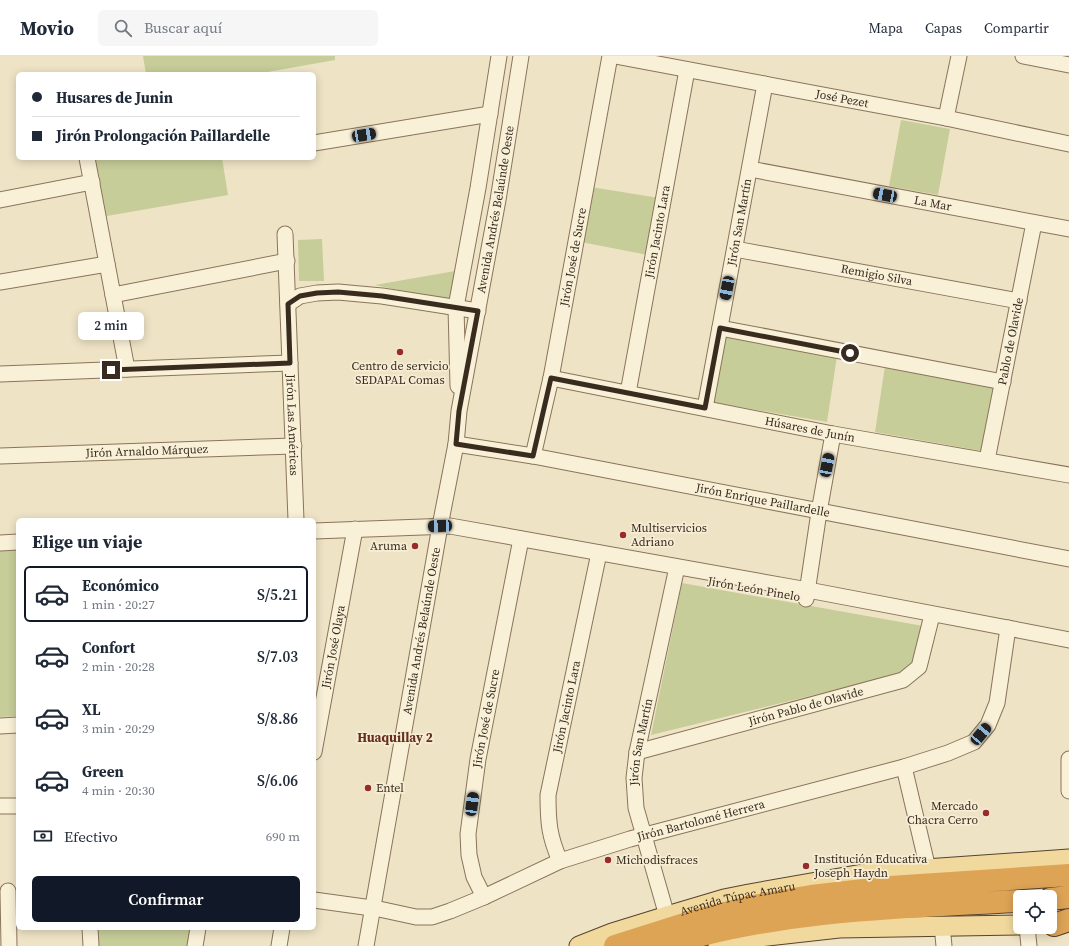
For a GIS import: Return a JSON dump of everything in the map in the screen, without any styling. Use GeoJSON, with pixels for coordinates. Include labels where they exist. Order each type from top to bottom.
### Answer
{"type":"FeatureCollection","features":[{"type":"Feature","properties":{"kind":"highway","name":"Avenida Túpac Amaru"},"geometry":{"type":"LineString","coordinates":[[615,946],[697,920],[753,906],[805,897],[867,889],[1069,875]]}},
{"type":"Feature","properties":{"kind":"highway"},"geometry":{"type":"LineString","coordinates":[[1057,898],[1069,897]]}},
{"type":"Feature","properties":{"kind":"highway"},"geometry":{"type":"LineString","coordinates":[[661,946],[719,931],[797,917],[856,910],[1013,901]]}},
{"type":"Feature","properties":{"kind":"main road","name":"Avenida Túpac Amaru"},"geometry":{"type":"LineString","coordinates":[[579,946],[612,933],[667,916],[724,899],[749,894],[868,873],[1069,859]]}},
{"type":"Feature","properties":{"kind":"main road"},"geometry":{"type":"LineString","coordinates":[[718,946],[759,937],[839,928],[942,925],[1013,925]]}},
{"type":"Feature","properties":{"kind":"street","name":"Avenida Andrés Belaúnde Oeste"},"geometry":{"type":"LineString","coordinates":[[459,411],[456,307],[499,56]]}},
{"type":"Feature","properties":{"kind":"street","name":"Avenida Andrés Belaúnde Oeste"},"geometry":{"type":"LineString","coordinates":[[366,946],[440,526],[456,444],[459,411],[499,193],[521,56]]}},
{"type":"Feature","properties":{"kind":"street","name":"Jirón José de Sucre"},"geometry":{"type":"LineString","coordinates":[[533,456],[551,378],[610,56]]}},
{"type":"Feature","properties":{"kind":"street","name":"José Pezet"},"geometry":{"type":"LineString","coordinates":[[615,56],[946,118],[1069,144]]}},
{"type":"Feature","properties":{"kind":"street"},"geometry":{"type":"LineString","coordinates":[[946,118],[959,56]]}},
{"type":"Feature","properties":{"kind":"street"},"geometry":{"type":"LineString","coordinates":[[1029,56],[1069,65]]}},
{"type":"Feature","properties":{"kind":"street","name":"Jirón Jacinto Lara"},"geometry":{"type":"LineString","coordinates":[[628,393],[688,70]]}},
{"type":"Feature","properties":{"kind":"street","name":"Jirón San Martín"},"geometry":{"type":"LineString","coordinates":[[705,408],[765,84]]}},
{"type":"Feature","properties":{"kind":"street"},"geometry":{"type":"LineString","coordinates":[[316,143],[490,114]]}},
{"type":"Feature","properties":{"kind":"street"},"geometry":{"type":"LineString","coordinates":[[87,160],[127,370]]}},
{"type":"Feature","properties":{"kind":"street","name":"La Mar"},"geometry":{"type":"LineString","coordinates":[[750,169],[1069,229]]}},
{"type":"Feature","properties":{"kind":"street"},"geometry":{"type":"LineString","coordinates":[[0,200],[92,182]]}},
{"type":"Feature","properties":{"kind":"street","name":"Pablo de Olavide"},"geometry":{"type":"LineString","coordinates":[[987,460],[1034,223]]}},
{"type":"Feature","properties":{"kind":"street","name":"Jirón Las Américas"},"geometry":{"type":"LineString","coordinates":[[286,234],[296,518]]}},
{"type":"Feature","properties":{"kind":"street","name":"Remigio Silva"},"geometry":{"type":"LineString","coordinates":[[735,249],[1019,301]]}},
{"type":"Feature","properties":{"kind":"street"},"geometry":{"type":"LineString","coordinates":[[113,295],[286,261]]}},
{"type":"Feature","properties":{"kind":"street"},"geometry":{"type":"LineString","coordinates":[[0,282],[107,264]]}},
{"type":"Feature","properties":{"kind":"street"},"geometry":{"type":"LineString","coordinates":[[288,304],[300,296],[317,293],[338,292],[382,296],[478,311]]}},
{"type":"Feature","properties":{"kind":"street"},"geometry":{"type":"LineString","coordinates":[[720,328],[1003,382]]}},
{"type":"Feature","properties":{"kind":"street"},"geometry":{"type":"LineString","coordinates":[[0,374],[290,363]]}},
{"type":"Feature","properties":{"kind":"street","name":"Húsares de Junín"},"geometry":{"type":"LineString","coordinates":[[551,378],[833,434],[1069,475]]}},
{"type":"Feature","properties":{"kind":"street"},"geometry":{"type":"LineString","coordinates":[[807,595],[819,512],[833,434]]}},
{"type":"Feature","properties":{"kind":"street","name":"Jirón Enrique Paillardelle"},"geometry":{"type":"LineString","coordinates":[[456,444],[533,456],[1069,559]]}},
{"type":"Feature","properties":{"kind":"street","name":"Jirón Arnaldo Márquez"},"geometry":{"type":"LineString","coordinates":[[0,456],[294,446]]}},
{"type":"Feature","properties":{"kind":"street","name":"Jirón León Pinelo"},"geometry":{"type":"LineString","coordinates":[[316,531],[354,536],[450,526],[521,542],[676,571],[932,618],[1069,640]]}},
{"type":"Feature","properties":{"kind":"street","name":"Jirón José Olaya"},"geometry":{"type":"LineString","coordinates":[[316,732],[354,536]]}},
{"type":"Feature","properties":{"kind":"street"},"geometry":{"type":"LineString","coordinates":[[0,543],[16,542]]}},
{"type":"Feature","properties":{"kind":"street","name":"Jirón José de Sucre"},"geometry":{"type":"LineString","coordinates":[[484,897],[474,877],[469,855],[468,834],[478,759],[521,542]]}},
{"type":"Feature","properties":{"kind":"street","name":"Jirón Jacinto Lara"},"geometry":{"type":"LineString","coordinates":[[560,861],[550,835],[548,795],[598,556]]}},
{"type":"Feature","properties":{"kind":"street","name":"Jirón San Martín"},"geometry":{"type":"LineString","coordinates":[[667,916],[636,808],[634,778],[636,752],[676,571]]}},
{"type":"Feature","properties":{"kind":"street","name":"Jirón Pablo de Olavide"},"geometry":{"type":"LineString","coordinates":[[636,752],[903,680],[919,667],[932,618]]}},
{"type":"Feature","properties":{"kind":"street","name":"Jirón León Pinelo"},"geometry":{"type":"LineString","coordinates":[[1008,631],[1069,647]]}},
{"type":"Feature","properties":{"kind":"street","name":"Jirón Bartolomé Herrera"},"geometry":{"type":"LineString","coordinates":[[316,900],[373,908],[416,917],[432,917],[484,897],[560,861],[645,836],[904,767],[948,753],[974,742],[988,725],[997,703],[1008,631]]}},
{"type":"Feature","properties":{"kind":"street"},"geometry":{"type":"LineString","coordinates":[[0,726],[16,725]]}},
{"type":"Feature","properties":{"kind":"street"},"geometry":{"type":"LineString","coordinates":[[1069,759],[1069,791]]}},
{"type":"Feature","properties":{"kind":"street"},"geometry":{"type":"LineString","coordinates":[[904,767],[928,869]]}},
{"type":"Feature","properties":{"kind":"street"},"geometry":{"type":"LineString","coordinates":[[0,806],[16,806]]}},
{"type":"Feature","properties":{"kind":"street"},"geometry":{"type":"LineString","coordinates":[[9,891],[9,946]]}},
{"type":"Feature","properties":{"kind":"street"},"geometry":{"type":"LineString","coordinates":[[942,925],[944,946]]}},
{"type":"Feature","properties":{"kind":"street"},"geometry":{"type":"LineString","coordinates":[[90,930],[91,946]]}},
{"type":"Feature","properties":{"kind":"street"},"geometry":{"type":"LineString","coordinates":[[195,946],[198,930]]}},
{"type":"Feature","properties":{"kind":"street"},"geometry":{"type":"LineString","coordinates":[[279,946],[282,930]]}},
{"type":"Feature","properties":{"kind":"street"},"geometry":{"type":"LineString","coordinates":[[1028,934],[1029,946]]}},
{"type":"Feature","properties":{"kind":"green space"},"geometry":{"type":"Polygon","coordinates":[[[143,56],[335,56],[335,60],[267,72],[146,72],[143,56]]]}},
{"type":"Feature","properties":{"kind":"green space"},"geometry":{"type":"Polygon","coordinates":[[[901,120],[950,129],[938,195],[889,186],[901,120]]]}},
{"type":"Feature","properties":{"kind":"green space"},"geometry":{"type":"Polygon","coordinates":[[[91,160],[222,160],[228,195],[101,217],[91,160]]]}},
{"type":"Feature","properties":{"kind":"green space"},"geometry":{"type":"Polygon","coordinates":[[[591,187],[659,198],[648,255],[581,242],[591,187]]]}},
{"type":"Feature","properties":{"kind":"green space"},"geometry":{"type":"Polygon","coordinates":[[[322,239],[324,281],[299,281],[298,240],[322,239]]]}},
{"type":"Feature","properties":{"kind":"green space"},"geometry":{"type":"Polygon","coordinates":[[[455,271],[452,302],[375,285],[455,271]]]}},
{"type":"Feature","properties":{"kind":"green space"},"geometry":{"type":"Polygon","coordinates":[[[724,336],[837,356],[827,422],[711,402],[724,336]]]}},
{"type":"Feature","properties":{"kind":"green space"},"geometry":{"type":"Polygon","coordinates":[[[885,366],[993,387],[982,451],[875,432],[885,366]]]}},
{"type":"Feature","properties":{"kind":"green space"},"geometry":{"type":"Polygon","coordinates":[[[0,550],[16,550],[16,716],[0,717],[0,550]]]}},
{"type":"Feature","properties":{"kind":"green space"},"geometry":{"type":"Polygon","coordinates":[[[682,583],[923,626],[913,662],[899,674],[651,735],[682,583]]]}},
{"type":"Feature","properties":{"kind":"green space"},"geometry":{"type":"Polygon","coordinates":[[[95,930],[194,930],[191,946],[96,946],[95,930]]]}},
{"type":"Feature","properties":{"kind":"place","name":"Centro de servicio SEDAPAL Comas"},"geometry":{"type":"Point","coordinates":[400,352]}},
{"type":"Feature","properties":{"kind":"place","name":"Multiservicios Adriano"},"geometry":{"type":"Point","coordinates":[623,535]}},
{"type":"Feature","properties":{"kind":"place","name":"Aruma"},"geometry":{"type":"Point","coordinates":[415,546]}},
{"type":"Feature","properties":{"kind":"place","name":"Entel"},"geometry":{"type":"Point","coordinates":[368,788]}},
{"type":"Feature","properties":{"kind":"place","name":"Mercado Chacra Cerro"},"geometry":{"type":"Point","coordinates":[986,813]}},
{"type":"Feature","properties":{"kind":"place","name":"Michodisfraces"},"geometry":{"type":"Point","coordinates":[608,860]}},
{"type":"Feature","properties":{"kind":"place","name":"Institución Educativa Joseph Haydn"},"geometry":{"type":"Point","coordinates":[806,866]}},
{"type":"Feature","properties":{"kind":"district","name":"Huaquillay 2"},"geometry":{"type":"Point","coordinates":[395,737]}},
{"type":"Feature","properties":{"kind":"route"},"geometry":{"type":"LineString","coordinates":[[111,370],[290,363],[288,304],[300,296],[308,294],[338,292],[382,296],[478,311],[459,411],[456,444],[533,456],[551,378],[705,408],[720,328],[850,353]]}}]}
